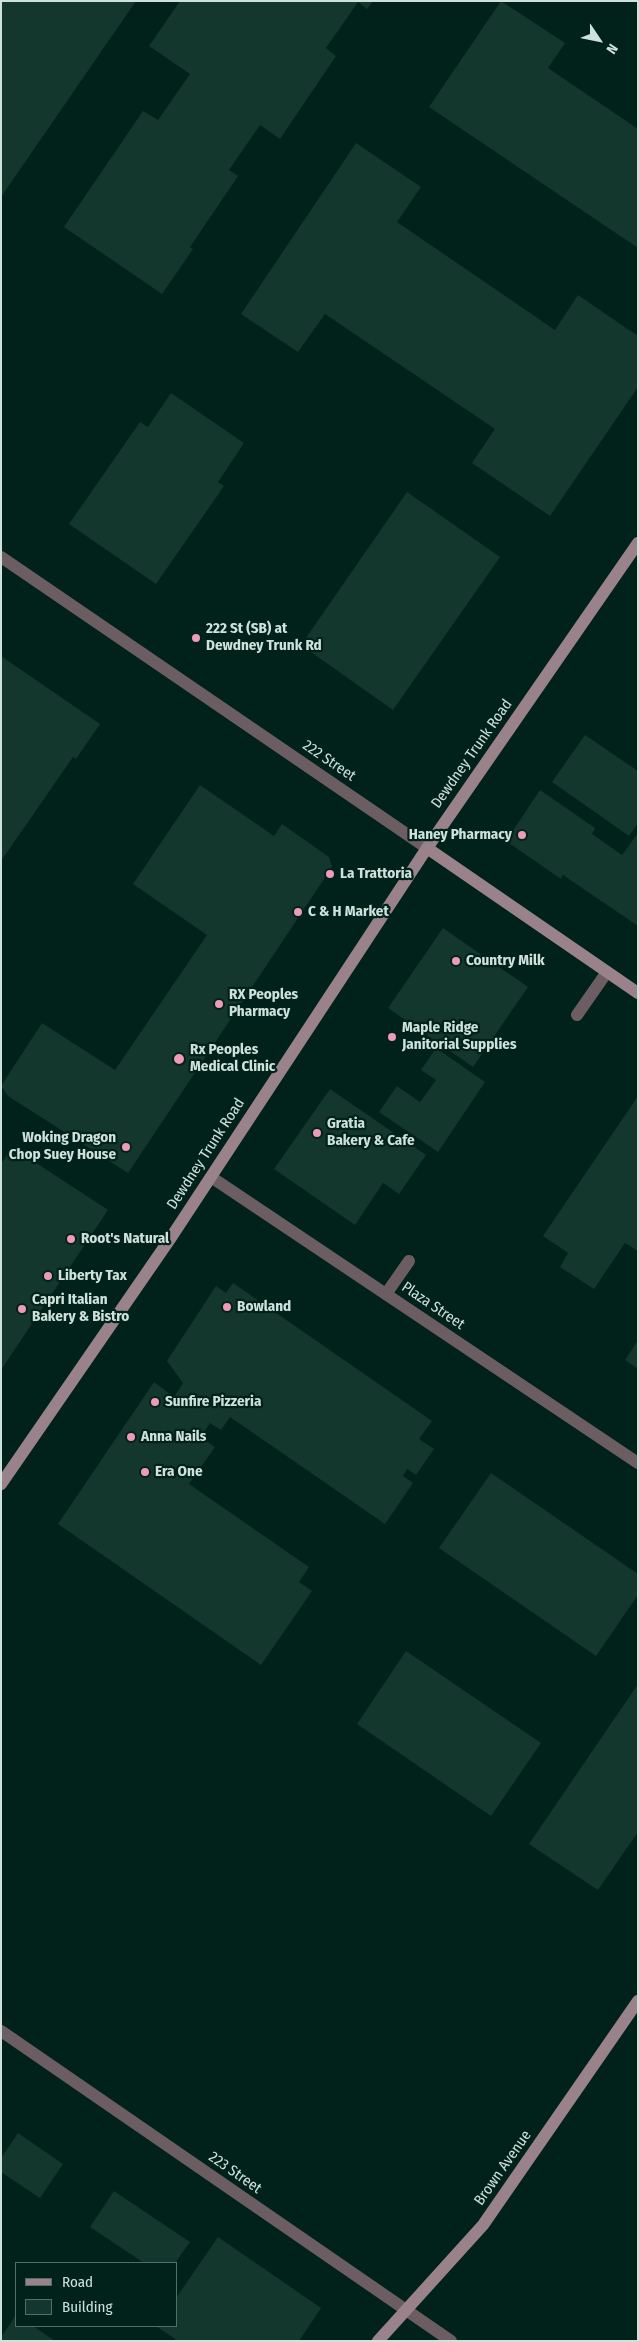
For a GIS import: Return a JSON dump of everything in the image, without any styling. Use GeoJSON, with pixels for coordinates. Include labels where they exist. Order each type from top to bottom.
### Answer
{"type":"FeatureCollection","features":[{"type":"Feature","properties":{"kind":"main road","name":"Dewdney Trunk Road"},"geometry":{"type":"LineString","coordinates":[[1,1484],[211,1177],[427,848],[638,543]]}},
{"type":"Feature","properties":{"kind":"main road","name":"222 Street"},"geometry":{"type":"LineString","coordinates":[[427,848],[638,993]]}},
{"type":"Feature","properties":{"kind":"main road","name":"Brown Avenue"},"geometry":{"type":"LineString","coordinates":[[378,2341],[483,2225],[638,2001]]}},
{"type":"Feature","properties":{"kind":"street","name":"222 Street"},"geometry":{"type":"LineString","coordinates":[[1,557],[427,848]]}},
{"type":"Feature","properties":{"kind":"street"},"geometry":{"type":"LineString","coordinates":[[577,1016],[607,972]]}},
{"type":"Feature","properties":{"kind":"street","name":"Plaza Street"},"geometry":{"type":"LineString","coordinates":[[211,1177],[638,1463]]}},
{"type":"Feature","properties":{"kind":"street"},"geometry":{"type":"LineString","coordinates":[[386,1294],[410,1261]]}},
{"type":"Feature","properties":{"kind":"street","name":"223 Street"},"geometry":{"type":"LineString","coordinates":[[1,2031],[451,2341]]}},
{"type":"Feature","properties":{"kind":"building"},"geometry":{"type":"Polygon","coordinates":[[[2,1],[136,1],[1,197],[1,3],[2,1]]]}},
{"type":"Feature","properties":{"kind":"building"},"geometry":{"type":"Polygon","coordinates":[[[180,1],[373,1],[367,9],[358,2],[326,48],[336,56],[280,139],[260,125],[229,170],[238,176],[190,247],[193,249],[162,294],[64,227],[143,111],[158,120],[190,74],[149,46],[180,1]]]}},
{"type":"Feature","properties":{"kind":"building"},"geometry":{"type":"Polygon","coordinates":[[[501,1],[565,43],[548,68],[638,129],[638,248],[429,107],[501,1]]]}},
{"type":"Feature","properties":{"kind":"building"},"geometry":{"type":"Polygon","coordinates":[[[356,143],[421,187],[397,222],[555,330],[578,295],[638,336],[638,387],[550,516],[472,463],[495,429],[325,314],[298,352],[241,314],[356,143]]]}},
{"type":"Feature","properties":{"kind":"building"},"geometry":{"type":"Polygon","coordinates":[[[171,393],[244,443],[218,482],[224,486],[156,584],[69,524],[140,422],[148,427],[171,393]]]}},
{"type":"Feature","properties":{"kind":"building"},"geometry":{"type":"Polygon","coordinates":[[[407,492],[500,557],[393,710],[301,645],[407,492]]]}},
{"type":"Feature","properties":{"kind":"building"},"geometry":{"type":"Polygon","coordinates":[[[1,656],[100,724],[76,759],[73,757],[1,861],[1,656]]]}},
{"type":"Feature","properties":{"kind":"building"},"geometry":{"type":"Polygon","coordinates":[[[585,735],[638,771],[638,823],[629,836],[552,782],[585,735]]]}},
{"type":"Feature","properties":{"kind":"building"},"geometry":{"type":"Polygon","coordinates":[[[200,785],[274,836],[282,824],[329,857],[332,867],[128,1173],[8,1096],[1,1086],[42,1023],[115,1070],[207,935],[133,884],[200,785]]]}},
{"type":"Feature","properties":{"kind":"building"},"geometry":{"type":"Polygon","coordinates":[[[540,790],[595,828],[592,834],[622,855],[638,833],[638,926],[563,875],[561,879],[506,841],[540,790]]]}},
{"type":"Feature","properties":{"kind":"building"},"geometry":{"type":"Polygon","coordinates":[[[443,928],[528,987],[473,1067],[388,1008],[443,928]]]}},
{"type":"Feature","properties":{"kind":"building"},"geometry":{"type":"Polygon","coordinates":[[[436,1048],[485,1082],[438,1152],[379,1112],[397,1086],[420,1102],[436,1080],[421,1070],[436,1048]]]}},
{"type":"Feature","properties":{"kind":"building"},"geometry":{"type":"Polygon","coordinates":[[[330,1089],[426,1155],[399,1194],[383,1183],[355,1225],[274,1169],[330,1089]]]}},
{"type":"Feature","properties":{"kind":"building"},"geometry":{"type":"Polygon","coordinates":[[[638,1096],[638,1251],[625,1243],[594,1289],[560,1267],[568,1253],[543,1236],[638,1096]]]}},
{"type":"Feature","properties":{"kind":"building"},"geometry":{"type":"Polygon","coordinates":[[[12,1147],[108,1210],[1,1370],[1,1164],[12,1147]]]}},
{"type":"Feature","properties":{"kind":"building","name":"Era One"},"geometry":{"type":"Polygon","coordinates":[[[233,1283],[432,1421],[419,1439],[434,1449],[416,1475],[407,1469],[403,1476],[413,1483],[385,1524],[230,1417],[221,1430],[210,1423],[201,1437],[215,1447],[189,1484],[309,1567],[299,1582],[312,1591],[261,1665],[58,1524],[154,1382],[174,1397],[183,1383],[167,1361],[216,1286],[226,1293],[233,1283]]]}},
{"type":"Feature","properties":{"kind":"building"},"geometry":{"type":"Polygon","coordinates":[[[638,1340],[638,1369],[625,1360],[638,1340]]]}},
{"type":"Feature","properties":{"kind":"building"},"geometry":{"type":"Polygon","coordinates":[[[491,1473],[638,1574],[638,1595],[596,1656],[439,1548],[491,1473]]]}},
{"type":"Feature","properties":{"kind":"building"},"geometry":{"type":"Polygon","coordinates":[[[406,1651],[541,1743],[491,1816],[357,1724],[406,1651]]]}},
{"type":"Feature","properties":{"kind":"building"},"geometry":{"type":"Polygon","coordinates":[[[638,1684],[638,1832],[598,1890],[529,1844],[638,1684]]]}},
{"type":"Feature","properties":{"kind":"building"},"geometry":{"type":"Polygon","coordinates":[[[18,2133],[63,2164],[40,2198],[1,2172],[1,2158],[18,2133]]]}},
{"type":"Feature","properties":{"kind":"building"},"geometry":{"type":"Polygon","coordinates":[[[114,2191],[190,2242],[176,2262],[142,2262],[90,2227],[114,2191]]]}},
{"type":"Feature","properties":{"kind":"building"},"geometry":{"type":"Polygon","coordinates":[[[218,2237],[321,2308],[299,2341],[178,2341],[157,2327],[178,2327],[178,2295],[218,2237]]]}},
{"type":"Feature","properties":{"kind":"building"},"geometry":{"type":"Polygon","coordinates":[[[15,2316],[15,2327],[34,2327],[55,2341],[1,2341],[1,2337],[15,2316]]]}},
{"type":"Feature","properties":{"kind":"place","name":"222 St (SB) at Dewdney Trunk Rd"},"geometry":{"type":"Point","coordinates":[196,638]}},
{"type":"Feature","properties":{"kind":"place","name":"Haney Pharmacy"},"geometry":{"type":"Point","coordinates":[522,835]}},
{"type":"Feature","properties":{"kind":"place","name":"La Trattoria"},"geometry":{"type":"Point","coordinates":[330,874]}},
{"type":"Feature","properties":{"kind":"place","name":"C & H Market"},"geometry":{"type":"Point","coordinates":[298,912]}},
{"type":"Feature","properties":{"kind":"place","name":"Country Milk"},"geometry":{"type":"Point","coordinates":[456,961]}},
{"type":"Feature","properties":{"kind":"place","name":"RX Peoples Pharmacy"},"geometry":{"type":"Point","coordinates":[219,1004]}},
{"type":"Feature","properties":{"kind":"place","name":"Maple Ridge Janitorial Supplies"},"geometry":{"type":"Point","coordinates":[392,1037]}},
{"type":"Feature","properties":{"kind":"place","name":"Rx Peoples Medical Clinic"},"geometry":{"type":"Point","coordinates":[179,1059]}},
{"type":"Feature","properties":{"kind":"place","name":"Gratia Bakery & Cafe"},"geometry":{"type":"Point","coordinates":[317,1133]}},
{"type":"Feature","properties":{"kind":"place","name":"Woking Dragon Chop Suey House"},"geometry":{"type":"Point","coordinates":[126,1147]}},
{"type":"Feature","properties":{"kind":"place","name":"Root's Natural"},"geometry":{"type":"Point","coordinates":[71,1239]}},
{"type":"Feature","properties":{"kind":"place","name":"Liberty Tax"},"geometry":{"type":"Point","coordinates":[48,1276]}},
{"type":"Feature","properties":{"kind":"place","name":"Bowland"},"geometry":{"type":"Point","coordinates":[227,1307]}},
{"type":"Feature","properties":{"kind":"place","name":"Capri Italian Bakery & Bistro"},"geometry":{"type":"Point","coordinates":[22,1309]}},
{"type":"Feature","properties":{"kind":"place","name":"Sunfire Pizzeria"},"geometry":{"type":"Point","coordinates":[155,1402]}},
{"type":"Feature","properties":{"kind":"place","name":"Anna Nails"},"geometry":{"type":"Point","coordinates":[131,1437]}},
{"type":"Feature","properties":{"kind":"place","name":"Era One"},"geometry":{"type":"Point","coordinates":[145,1472]}}]}
